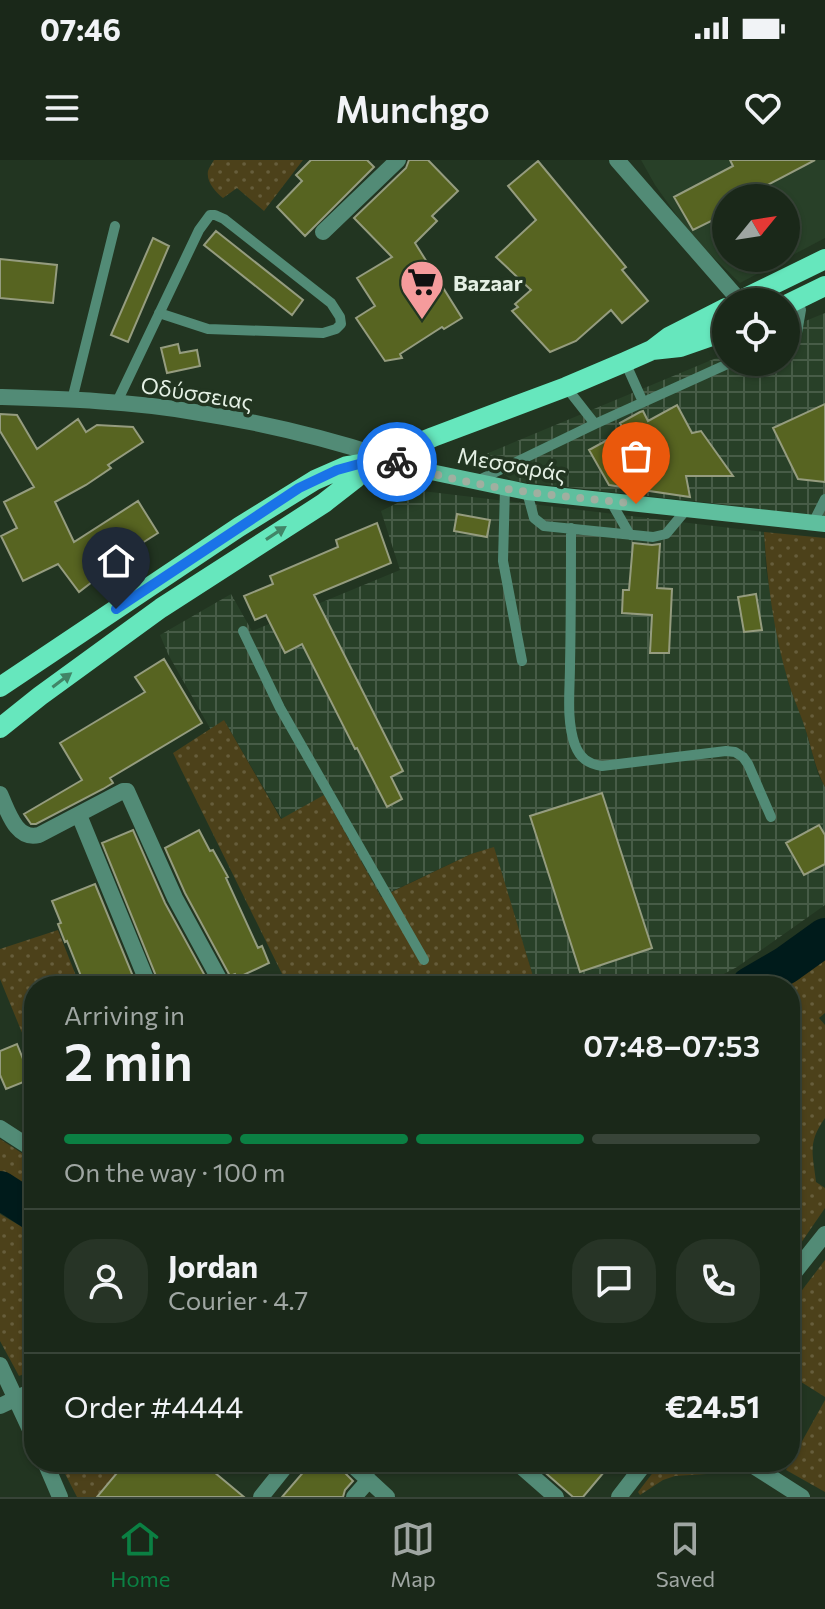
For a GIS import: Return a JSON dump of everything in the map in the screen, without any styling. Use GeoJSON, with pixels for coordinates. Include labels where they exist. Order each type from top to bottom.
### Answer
{"type":"FeatureCollection","features":[{"type":"Feature","properties":{"kind":"main road"},"geometry":{"type":"LineString","coordinates":[[765,288],[825,259]]}},
{"type":"Feature","properties":{"kind":"main road"},"geometry":{"type":"LineString","coordinates":[[800,304],[825,286]]}},
{"type":"Feature","properties":{"kind":"main road"},"geometry":{"type":"LineString","coordinates":[[0,687],[276,502],[315,480],[337,470],[378,460],[566,387],[652,350],[669,337],[712,315]]}},
{"type":"Feature","properties":{"kind":"main road"},"geometry":{"type":"LineString","coordinates":[[652,350],[680,347],[712,336]]}},
{"type":"Feature","properties":{"kind":"main road"},"geometry":{"type":"LineString","coordinates":[[0,728],[141,622],[324,503],[378,460]]}},
{"type":"Feature","properties":{"kind":"street"},"geometry":{"type":"LineString","coordinates":[[323,232],[398,160]]}},
{"type":"Feature","properties":{"kind":"street"},"geometry":{"type":"LineString","coordinates":[[617,160],[722,288]]}},
{"type":"Feature","properties":{"kind":"street","name":"Οδύσσειας"},"geometry":{"type":"LineString","coordinates":[[0,397],[193,411],[322,438],[378,460]]}},
{"type":"Feature","properties":{"kind":"street","name":"Μεσσαράς"},"geometry":{"type":"LineString","coordinates":[[378,460],[527,492],[819,524]]}},
{"type":"Feature","properties":{"kind":"street"},"geometry":{"type":"LineString","coordinates":[[0,794],[21,833],[30,837],[127,791],[175,898],[218,976]]}},
{"type":"Feature","properties":{"kind":"street"},"geometry":{"type":"LineString","coordinates":[[79,815],[145,976]]}},
{"type":"Feature","properties":{"kind":"street"},"geometry":{"type":"LineString","coordinates":[[0,1128],[24,1144]]}},
{"type":"Feature","properties":{"kind":"street"},"geometry":{"type":"LineString","coordinates":[[800,1265],[825,1234]]}},
{"type":"Feature","properties":{"kind":"street"},"geometry":{"type":"LineString","coordinates":[[0,1365],[24,1416]]}},
{"type":"Feature","properties":{"kind":"street"},"geometry":{"type":"LineString","coordinates":[[0,1406],[24,1394]]}},
{"type":"Feature","properties":{"kind":"street"},"geometry":{"type":"LineString","coordinates":[[49,1472],[60,1497]]}},
{"type":"Feature","properties":{"kind":"street"},"geometry":{"type":"LineString","coordinates":[[261,1497],[281,1472]]}},
{"type":"Feature","properties":{"kind":"street"},"geometry":{"type":"LineString","coordinates":[[360,1472],[387,1497]]}},
{"type":"Feature","properties":{"kind":"street"},"geometry":{"type":"LineString","coordinates":[[527,1472],[556,1497]]}},
{"type":"Feature","properties":{"kind":"street"},"geometry":{"type":"LineString","coordinates":[[619,1497],[638,1472]]}},
{"type":"Feature","properties":{"kind":"street"},"geometry":{"type":"LineString","coordinates":[[763,1472],[802,1497]]}},
{"type":"Feature","properties":{"kind":"street"},"geometry":{"type":"LineString","coordinates":[[354,1497],[369,1480]]}},
{"type":"Feature","properties":{"kind":"lane"},"geometry":{"type":"LineString","coordinates":[[116,404],[159,313],[199,230],[208,217],[215,215],[224,219],[331,303],[341,324],[323,333],[218,330],[198,328],[159,313]]}},
{"type":"Feature","properties":{"kind":"lane"},"geometry":{"type":"LineString","coordinates":[[72,400],[115,226]]}},
{"type":"Feature","properties":{"kind":"lane"},"geometry":{"type":"LineString","coordinates":[[625,362],[643,402]]}},
{"type":"Feature","properties":{"kind":"lane"},"geometry":{"type":"LineString","coordinates":[[475,482],[712,371]]}},
{"type":"Feature","properties":{"kind":"lane"},"geometry":{"type":"LineString","coordinates":[[566,387],[595,424]]}},
{"type":"Feature","properties":{"kind":"lane"},"geometry":{"type":"LineString","coordinates":[[505,488],[503,561],[522,661]]}},
{"type":"Feature","properties":{"kind":"lane"},"geometry":{"type":"LineString","coordinates":[[527,492],[534,518],[544,526],[653,537],[666,534],[686,510]]}},
{"type":"Feature","properties":{"kind":"lane"},"geometry":{"type":"LineString","coordinates":[[819,524],[825,499]]}},
{"type":"Feature","properties":{"kind":"lane"},"geometry":{"type":"LineString","coordinates":[[611,502],[630,535]]}},
{"type":"Feature","properties":{"kind":"lane"},"geometry":{"type":"LineString","coordinates":[[571,528],[570,702],[573,734],[579,753],[592,764],[602,766],[715,751],[735,752],[748,764],[771,817]]}},
{"type":"Feature","properties":{"kind":"lane"},"geometry":{"type":"LineString","coordinates":[[243,631],[280,708],[424,960]]}},
{"type":"Feature","properties":{"kind":"shaded area"},"geometry":{"type":"Polygon","coordinates":[[[214,160],[303,160],[264,211],[237,188],[223,198],[217,193],[208,175],[214,160]]]}},
{"type":"Feature","properties":{"kind":"shaded area"},"geometry":{"type":"Polygon","coordinates":[[[641,160],[825,160],[825,238],[800,251],[800,184],[712,184],[712,256],[692,237],[641,160]]]}},
{"type":"Feature","properties":{"kind":"shaded area"},"geometry":{"type":"Polygon","coordinates":[[[729,272],[761,272],[740,283],[729,272]]]}},
{"type":"Feature","properties":{"kind":"shaded area"},"geometry":{"type":"Polygon","coordinates":[[[825,313],[825,518],[513,481],[489,463],[486,454],[712,360],[712,376],[800,376],[800,323],[825,313]]]}},
{"type":"Feature","properties":{"kind":"shaded area"},"geometry":{"type":"Polygon","coordinates":[[[422,491],[764,532],[766,568],[788,682],[825,787],[825,905],[720,976],[533,976],[494,848],[471,854],[380,897],[324,796],[282,819],[224,720],[211,730],[160,635],[231,594],[252,631],[400,570],[381,511],[422,491]]]}},
{"type":"Feature","properties":{"kind":"shaded area"},"geometry":{"type":"Polygon","coordinates":[[[764,532],[825,538],[825,787],[783,663],[772,607],[764,532]]]}},
{"type":"Feature","properties":{"kind":"shaded area"},"geometry":{"type":"Polygon","coordinates":[[[224,720],[281,819],[324,795],[381,897],[471,854],[494,847],[533,976],[283,976],[173,753],[224,720]]]}},
{"type":"Feature","properties":{"kind":"shaded area"},"geometry":{"type":"Polygon","coordinates":[[[58,930],[76,976],[24,976],[24,1038],[0,979],[0,949],[58,930]]]}},
{"type":"Feature","properties":{"kind":"shaded area"},"geometry":{"type":"Polygon","coordinates":[[[825,946],[825,1013],[819,1018],[825,1025],[825,1118],[813,1142],[813,1149],[816,1182],[825,1188],[825,1208],[800,1244],[800,976],[782,976],[825,946]]]}},
{"type":"Feature","properties":{"kind":"shaded area"},"geometry":{"type":"Polygon","coordinates":[[[0,1139],[24,1155],[24,1196],[0,1180],[0,1139]]]}},
{"type":"Feature","properties":{"kind":"shaded area"},"geometry":{"type":"Polygon","coordinates":[[[0,1214],[24,1228],[24,1374],[19,1376],[0,1341],[0,1214]]]}},
{"type":"Feature","properties":{"kind":"shaded area"},"geometry":{"type":"Polygon","coordinates":[[[825,1260],[825,1397],[800,1381],[800,1293],[825,1260]]]}},
{"type":"Feature","properties":{"kind":"shaded area"},"geometry":{"type":"Polygon","coordinates":[[[825,1400],[825,1492],[790,1472],[800,1472],[800,1445],[825,1400]]]}},
{"type":"Feature","properties":{"kind":"shaded area"},"geometry":{"type":"Polygon","coordinates":[[[64,1472],[118,1472],[97,1497],[77,1497],[64,1472]]]}},
{"type":"Feature","properties":{"kind":"shaded area"},"geometry":{"type":"Polygon","coordinates":[[[653,1472],[709,1472],[675,1476],[640,1495],[638,1492],[653,1472]]]}},
{"type":"Feature","properties":{"kind":"building"},"geometry":{"type":"Polygon","coordinates":[[[311,160],[367,160],[374,167],[305,236],[277,207],[302,181],[296,175],[311,160]]]}},
{"type":"Feature","properties":{"kind":"building"},"geometry":{"type":"Polygon","coordinates":[[[409,160],[428,160],[458,191],[432,216],[437,221],[415,243],[462,318],[400,354],[402,358],[385,361],[356,318],[375,306],[357,278],[392,257],[354,218],[406,168],[409,160]]]}},
{"type":"Feature","properties":{"kind":"building"},"geometry":{"type":"Polygon","coordinates":[[[730,160],[815,160],[770,184],[712,184],[712,223],[693,230],[674,197],[733,166],[730,160]]]}},
{"type":"Feature","properties":{"kind":"building"},"geometry":{"type":"Polygon","coordinates":[[[538,161],[626,267],[622,270],[648,301],[622,323],[611,310],[576,341],[550,352],[512,311],[518,307],[515,304],[531,290],[496,257],[536,220],[508,186],[538,161]]]}},
{"type":"Feature","properties":{"kind":"building"},"geometry":{"type":"Polygon","coordinates":[[[216,231],[303,300],[292,315],[204,245],[216,231]]]}},
{"type":"Feature","properties":{"kind":"building"},"geometry":{"type":"Polygon","coordinates":[[[153,238],[169,246],[128,342],[111,335],[153,238]]]}},
{"type":"Feature","properties":{"kind":"building"},"geometry":{"type":"Polygon","coordinates":[[[0,259],[57,265],[53,303],[0,298],[0,259]]]}},
{"type":"Feature","properties":{"kind":"building"},"geometry":{"type":"Polygon","coordinates":[[[178,344],[180,353],[197,350],[200,366],[167,373],[161,348],[178,344]]]}},
{"type":"Feature","properties":{"kind":"building"},"geometry":{"type":"Polygon","coordinates":[[[825,404],[825,482],[798,479],[773,428],[825,404]]]}},
{"type":"Feature","properties":{"kind":"building"},"geometry":{"type":"Polygon","coordinates":[[[677,405],[692,433],[701,431],[733,476],[686,476],[690,497],[609,485],[589,450],[624,431],[620,423],[640,412],[643,411],[648,421],[677,405]]]}},
{"type":"Feature","properties":{"kind":"building"},"geometry":{"type":"Polygon","coordinates":[[[0,414],[17,415],[37,449],[78,419],[86,432],[97,425],[133,427],[143,442],[108,465],[111,468],[55,502],[74,542],[138,501],[158,533],[98,571],[101,575],[79,592],[58,564],[23,581],[1,536],[17,528],[4,502],[34,487],[0,431],[0,414]]]}},
{"type":"Feature","properties":{"kind":"building"},"geometry":{"type":"Polygon","coordinates":[[[457,514],[490,520],[487,537],[454,531],[457,514]]]}},
{"type":"Feature","properties":{"kind":"building"},"geometry":{"type":"Polygon","coordinates":[[[377,523],[391,563],[314,595],[403,771],[391,777],[402,799],[387,807],[302,644],[285,653],[266,615],[255,620],[244,596],[273,584],[270,576],[338,547],[336,540],[377,523]]]}},
{"type":"Feature","properties":{"kind":"building"},"geometry":{"type":"Polygon","coordinates":[[[633,543],[660,544],[657,588],[672,589],[669,653],[650,653],[652,615],[622,613],[623,590],[629,590],[633,543]]]}},
{"type":"Feature","properties":{"kind":"building"},"geometry":{"type":"Polygon","coordinates":[[[756,594],[762,630],[744,632],[738,597],[756,594]]]}},
{"type":"Feature","properties":{"kind":"building"},"geometry":{"type":"Polygon","coordinates":[[[164,659],[202,723],[110,778],[113,783],[103,789],[31,824],[24,814],[82,780],[60,743],[145,692],[135,677],[164,659]]]}},
{"type":"Feature","properties":{"kind":"building"},"geometry":{"type":"Polygon","coordinates":[[[602,793],[652,948],[580,972],[530,816],[602,793]]]}},
{"type":"Feature","properties":{"kind":"building"},"geometry":{"type":"Polygon","coordinates":[[[819,825],[825,835],[825,864],[804,875],[786,843],[819,825]]]}},
{"type":"Feature","properties":{"kind":"building"},"geometry":{"type":"Polygon","coordinates":[[[133,830],[165,903],[205,976],[156,976],[102,843],[133,830]]]}},
{"type":"Feature","properties":{"kind":"building"},"geometry":{"type":"Polygon","coordinates":[[[199,830],[228,877],[258,948],[262,946],[269,963],[241,976],[230,976],[185,893],[165,848],[199,830]]]}},
{"type":"Feature","properties":{"kind":"building"},"geometry":{"type":"Polygon","coordinates":[[[95,884],[133,976],[81,976],[58,924],[61,923],[52,901],[95,884]]]}},
{"type":"Feature","properties":{"kind":"building"},"geometry":{"type":"Polygon","coordinates":[[[17,1044],[24,1062],[24,1082],[6,1089],[0,1075],[0,1051],[17,1044]]]}},
{"type":"Feature","properties":{"kind":"building"},"geometry":{"type":"Polygon","coordinates":[[[118,1472],[214,1472],[244,1497],[97,1497],[118,1472]]]}},
{"type":"Feature","properties":{"kind":"building"},"geometry":{"type":"Polygon","coordinates":[[[303,1472],[344,1472],[353,1481],[343,1497],[282,1497],[303,1472]]]}},
{"type":"Feature","properties":{"kind":"building"},"geometry":{"type":"Polygon","coordinates":[[[544,1472],[604,1472],[583,1497],[573,1497],[544,1472]]]}},
{"type":"Feature","properties":{"kind":"waterway"},"geometry":{"type":"LineString","coordinates":[[767,976],[825,937]]}},
{"type":"Feature","properties":{"kind":"waterway"},"geometry":{"type":"LineString","coordinates":[[0,1190],[24,1206]]}},
{"type":"Feature","properties":{"kind":"way so far"},"geometry":{"type":"LineString","coordinates":[[397,462],[527,492],[636,504]]}},
{"type":"Feature","properties":{"kind":"place","name":"Bazaar"},"geometry":{"type":"Point","coordinates":[422,321]}},
{"type":"Feature","properties":{"kind":"route"},"geometry":{"type":"LineString","coordinates":[[116,609],[276,502],[315,480],[347,466],[384,457],[397,462]]}}]}
